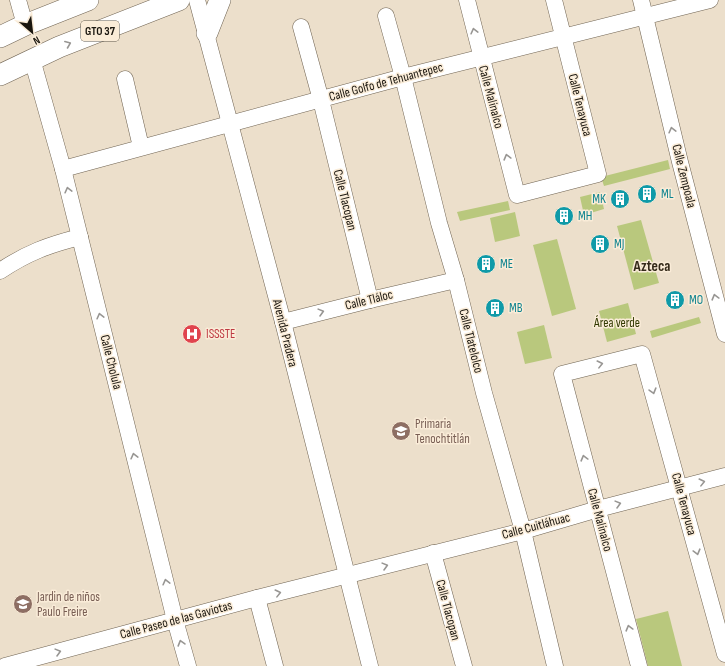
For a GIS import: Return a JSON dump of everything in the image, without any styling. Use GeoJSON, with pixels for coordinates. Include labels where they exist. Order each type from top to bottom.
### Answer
{"type":"FeatureCollection","features":[{"type":"Feature","properties":{"kind":"main road","name":"GTO 37"},"geometry":{"type":"LineString","coordinates":[[0,37],[25,25],[88,0]]}},
{"type":"Feature","properties":{"kind":"main road","name":"GTO 37"},"geometry":{"type":"LineString","coordinates":[[0,75],[32,59],[179,0]]}},
{"type":"Feature","properties":{"kind":"main road"},"geometry":{"type":"LineString","coordinates":[[207,33],[220,0]]}},
{"type":"Feature","properties":{"kind":"street"},"geometry":{"type":"LineString","coordinates":[[18,0],[25,25]]}},
{"type":"Feature","properties":{"kind":"street","name":"Avenida Pradera"},"geometry":{"type":"LineString","coordinates":[[197,0],[283,322],[370,666]]}},
{"type":"Feature","properties":{"kind":"street","name":"Calle Malinalco"},"geometry":{"type":"LineString","coordinates":[[466,0],[517,195]]}},
{"type":"Feature","properties":{"kind":"street","name":"Calle Tenayuca"},"geometry":{"type":"LineString","coordinates":[[517,195],[598,174],[554,0]]}},
{"type":"Feature","properties":{"kind":"street","name":"Calle Zempoala"},"geometry":{"type":"LineString","coordinates":[[641,0],[680,162],[725,334]]}},
{"type":"Feature","properties":{"kind":"street","name":"Calle Golfo de Tehuantepec"},"geometry":{"type":"LineString","coordinates":[[63,169],[403,77],[710,0]]}},
{"type":"Feature","properties":{"kind":"street","name":"Calle Tlatelolco"},"geometry":{"type":"LineString","coordinates":[[386,16],[403,77],[439,223],[456,280],[484,393],[523,531],[554,666]]}},
{"type":"Feature","properties":{"kind":"street","name":"Calle Tlacopan"},"geometry":{"type":"LineString","coordinates":[[301,27],[321,100],[370,300]]}},
{"type":"Feature","properties":{"kind":"street","name":"Calle Cholula"},"geometry":{"type":"LineString","coordinates":[[32,59],[63,169],[175,620],[188,666]]}},
{"type":"Feature","properties":{"kind":"street"},"geometry":{"type":"LineString","coordinates":[[125,79],[141,147]]}},
{"type":"Feature","properties":{"kind":"street"},"geometry":{"type":"LineString","coordinates":[[0,271],[15,261],[44,247],[80,237]]}},
{"type":"Feature","properties":{"kind":"street","name":"Calle Tláloc"},"geometry":{"type":"LineString","coordinates":[[283,322],[456,280]]}},
{"type":"Feature","properties":{"kind":"street","name":"Calle Malinalco"},"geometry":{"type":"LineString","coordinates":[[639,666],[562,374],[642,354]]}},
{"type":"Feature","properties":{"kind":"street","name":"Calle Tenayuca"},"geometry":{"type":"LineString","coordinates":[[642,354],[725,654]]}},
{"type":"Feature","properties":{"kind":"street","name":"Calle Cuitláhuac"},"geometry":{"type":"LineString","coordinates":[[347,576],[523,531],[598,509],[725,476]]}},
{"type":"Feature","properties":{"kind":"street","name":"Calle Tlacopan"},"geometry":{"type":"LineString","coordinates":[[433,553],[464,666]]}},
{"type":"Feature","properties":{"kind":"street","name":"Calle Paseo de las Gaviotas"},"geometry":{"type":"LineString","coordinates":[[16,665],[175,620],[347,576]]}},
{"type":"Feature","properties":{"kind":"street"},"geometry":{"type":"LineString","coordinates":[[257,598],[275,666]]}},
{"type":"Feature","properties":{"kind":"green space"},"geometry":{"type":"Polygon","coordinates":[[[668,160],[670,169],[604,186],[601,177],[668,160]]]}},
{"type":"Feature","properties":{"kind":"green space"},"geometry":{"type":"Polygon","coordinates":[[[600,192],[604,209],[584,215],[580,197],[600,192]]]}},
{"type":"Feature","properties":{"kind":"green space"},"geometry":{"type":"Polygon","coordinates":[[[508,201],[510,210],[460,221],[457,212],[508,201]]]}},
{"type":"Feature","properties":{"kind":"green space"},"geometry":{"type":"Polygon","coordinates":[[[515,212],[520,236],[495,242],[490,218],[515,212]]]}},
{"type":"Feature","properties":{"kind":"green space","name":"Área verde"},"geometry":{"type":"Polygon","coordinates":[[[641,220],[659,283],[634,290],[617,226],[641,220]]]}},
{"type":"Feature","properties":{"kind":"green space","name":"Área verde"},"geometry":{"type":"Polygon","coordinates":[[[557,239],[576,309],[552,316],[533,245],[557,239]]]}},
{"type":"Feature","properties":{"kind":"green space","name":"Área verde"},"geometry":{"type":"Polygon","coordinates":[[[628,303],[636,334],[607,342],[599,311],[628,303]]]}},
{"type":"Feature","properties":{"kind":"green space","name":"Área verde"},"geometry":{"type":"Polygon","coordinates":[[[699,317],[701,323],[652,338],[650,331],[699,317]]]}},
{"type":"Feature","properties":{"kind":"green space"},"geometry":{"type":"Polygon","coordinates":[[[544,325],[552,358],[525,364],[517,332],[544,325]]]}},
{"type":"Feature","properties":{"kind":"green space"},"geometry":{"type":"Polygon","coordinates":[[[668,611],[682,666],[648,666],[636,619],[668,611]]]}},
{"type":"Feature","properties":{"kind":"place","name":"ML"},"geometry":{"type":"Point","coordinates":[647,194]}},
{"type":"Feature","properties":{"kind":"place","name":"MK"},"geometry":{"type":"Point","coordinates":[620,199]}},
{"type":"Feature","properties":{"kind":"place","name":"MH"},"geometry":{"type":"Point","coordinates":[564,216]}},
{"type":"Feature","properties":{"kind":"place","name":"MJ"},"geometry":{"type":"Point","coordinates":[600,244]}},
{"type":"Feature","properties":{"kind":"place","name":"ME"},"geometry":{"type":"Point","coordinates":[486,264]}},
{"type":"Feature","properties":{"kind":"place","name":"MO"},"geometry":{"type":"Point","coordinates":[675,300]}},
{"type":"Feature","properties":{"kind":"place","name":"MB"},"geometry":{"type":"Point","coordinates":[495,308]}},
{"type":"Feature","properties":{"kind":"place","name":"ISSSTE"},"geometry":{"type":"Point","coordinates":[192,334]}},
{"type":"Feature","properties":{"kind":"place","name":"Primaria Tenochtitlán"},"geometry":{"type":"Point","coordinates":[401,431]}},
{"type":"Feature","properties":{"kind":"place","name":"Jardin de niños Paulo Freire"},"geometry":{"type":"Point","coordinates":[23,604]}},
{"type":"Feature","properties":{"kind":"district","name":"Azteca"},"geometry":{"type":"Point","coordinates":[652,266]}}]}
